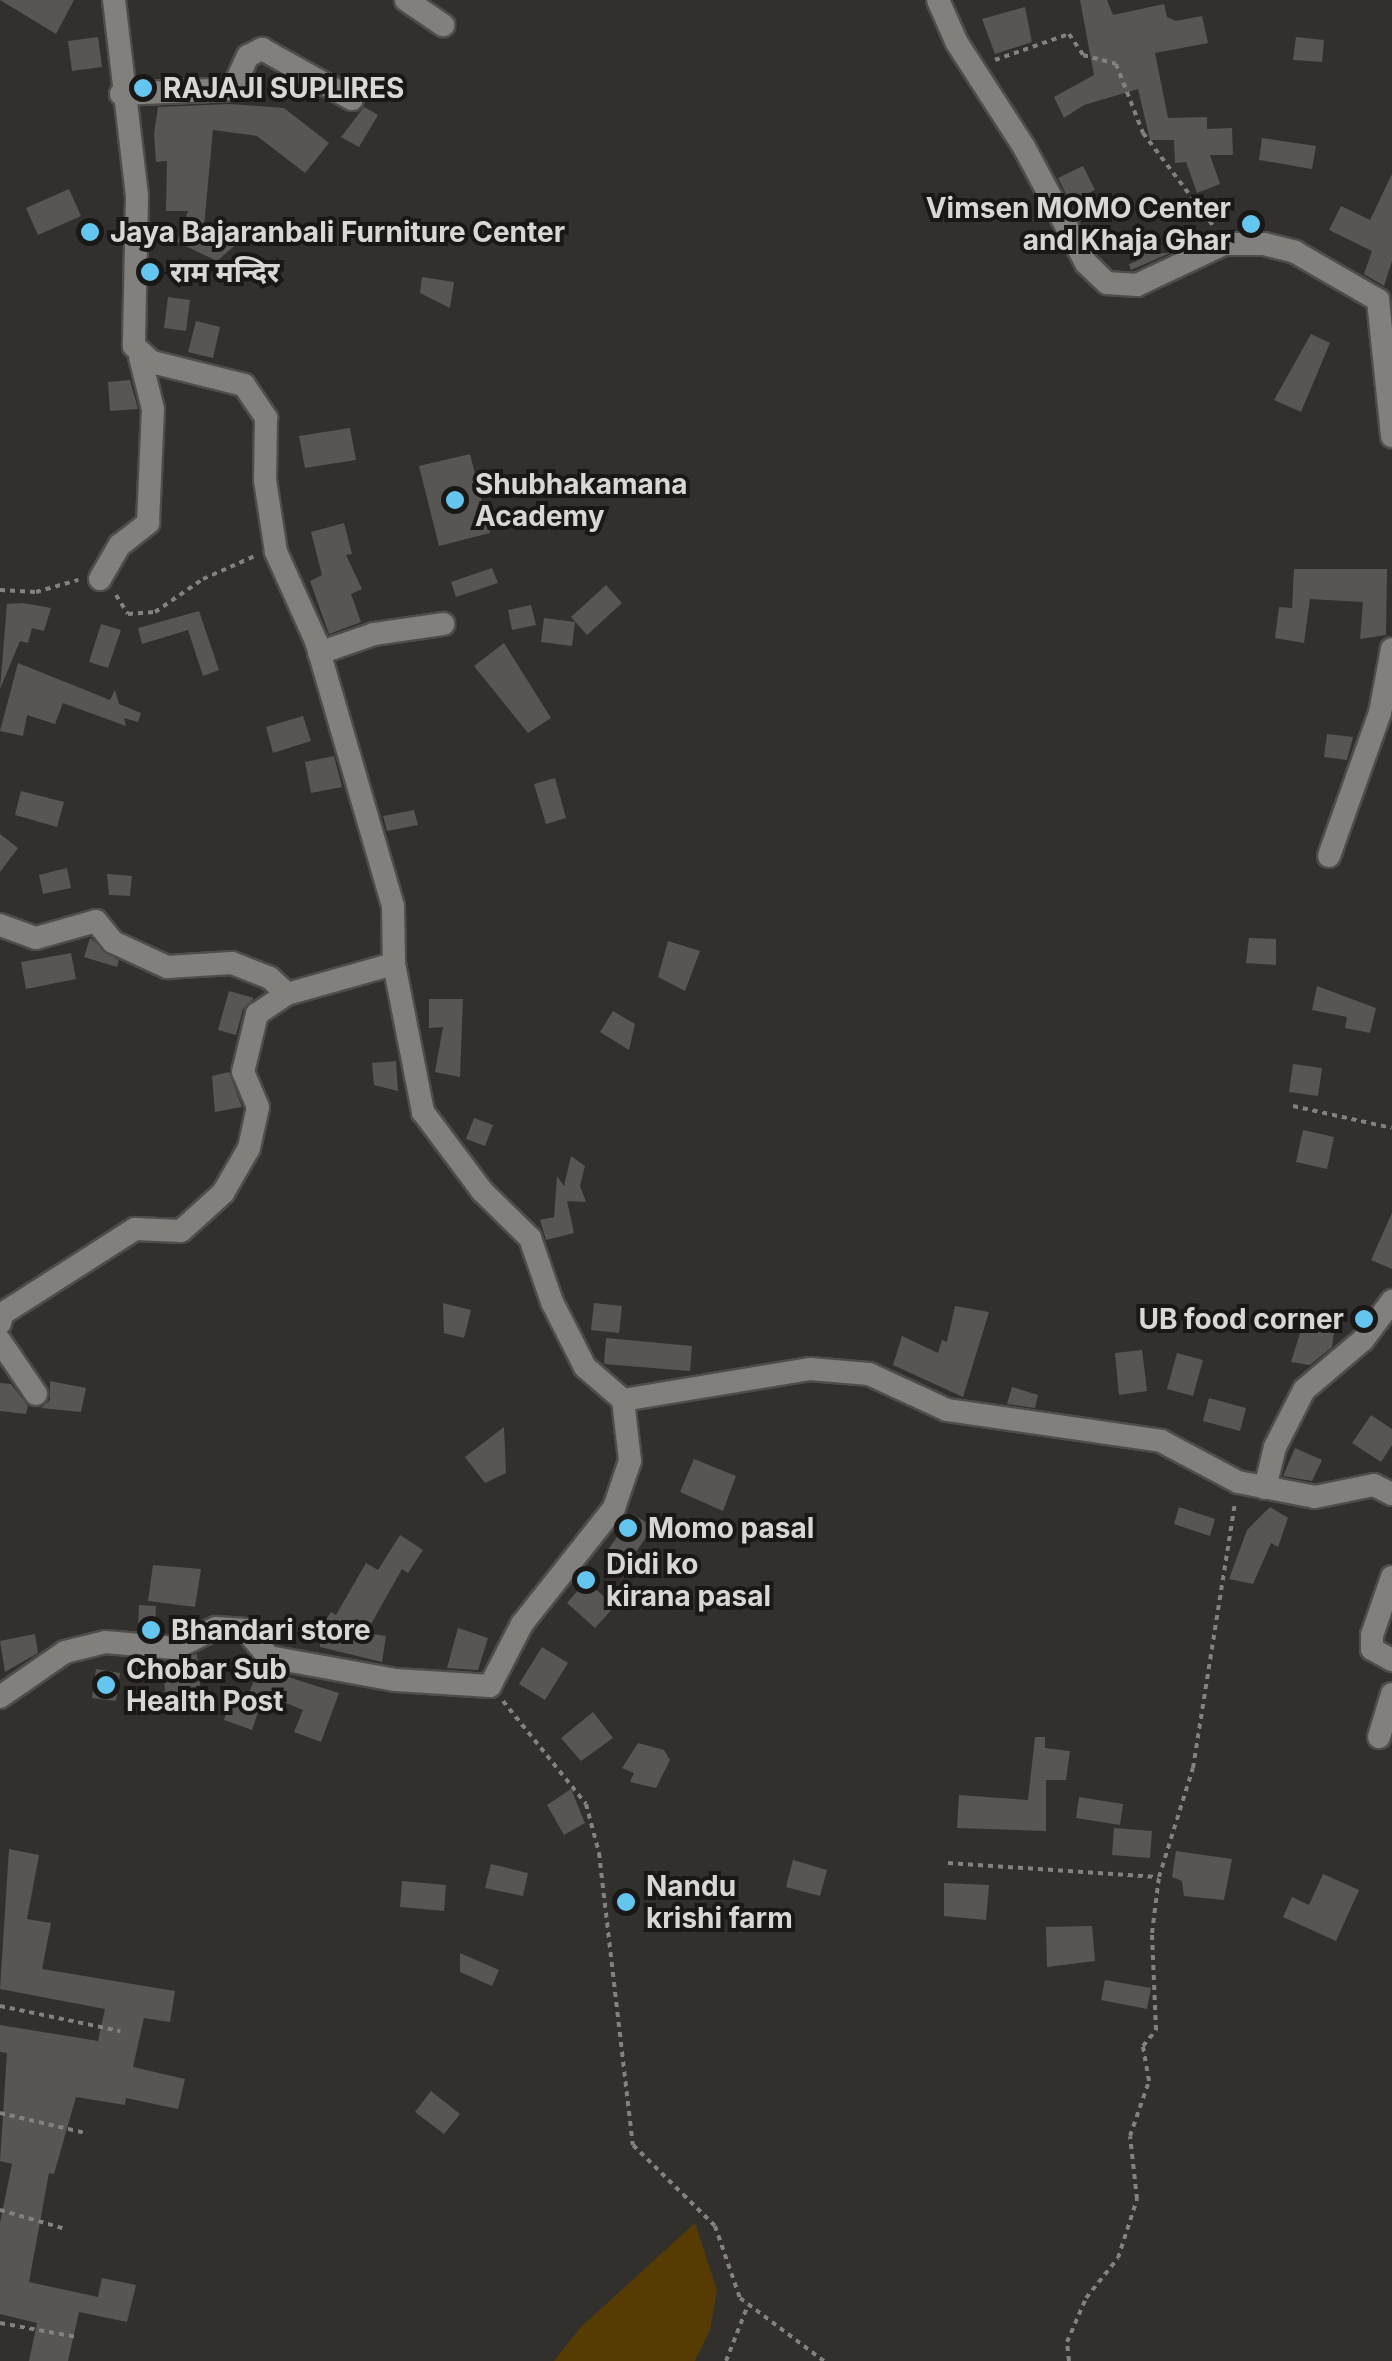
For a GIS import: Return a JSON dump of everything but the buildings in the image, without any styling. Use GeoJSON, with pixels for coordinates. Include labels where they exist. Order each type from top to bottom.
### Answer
{"type":"FeatureCollection","features":[{"type":"Feature","properties":{"kind":"street"},"geometry":{"type":"LineString","coordinates":[[100,579],[120,545],[148,523],[153,408],[134,327],[137,197],[121,94],[114,0]]}},
{"type":"Feature","properties":{"kind":"street"},"geometry":{"type":"LineString","coordinates":[[406,0],[442,25]]}},
{"type":"Feature","properties":{"kind":"street"},"geometry":{"type":"LineString","coordinates":[[938,0],[972,68],[1024,147],[1086,263],[1107,284],[1137,285],[1224,244],[1295,252],[1378,300],[1392,436]]}},
{"type":"Feature","properties":{"kind":"street"},"geometry":{"type":"LineString","coordinates":[[121,94],[233,89],[248,56],[262,50],[352,99]]}},
{"type":"Feature","properties":{"kind":"street"},"geometry":{"type":"LineString","coordinates":[[0,1697],[65,1652],[105,1642],[175,1648],[216,1628],[246,1630],[269,1657],[396,1680],[490,1686],[522,1624],[614,1508],[630,1461],[623,1400],[585,1368],[530,1238],[482,1191],[423,1112],[394,964],[393,906],[319,653],[276,552],[265,480],[266,418],[244,385],[140,357]]}},
{"type":"Feature","properties":{"kind":"street"},"geometry":{"type":"LineString","coordinates":[[319,653],[374,634],[443,624]]}},
{"type":"Feature","properties":{"kind":"street"},"geometry":{"type":"LineString","coordinates":[[1329,856],[1380,713],[1392,649]]}},
{"type":"Feature","properties":{"kind":"street"},"geometry":{"type":"LineString","coordinates":[[0,924],[36,938],[96,920],[113,942],[167,967],[232,963],[270,978],[287,994]]}},
{"type":"Feature","properties":{"kind":"street"},"geometry":{"type":"LineString","coordinates":[[0,1317],[134,1229],[181,1231],[223,1193],[249,1148],[258,1107],[244,1072],[256,1014],[287,994],[394,964]]}},
{"type":"Feature","properties":{"kind":"street"},"geometry":{"type":"LineString","coordinates":[[1265,1488],[1275,1448],[1304,1390],[1363,1340],[1392,1301]]}},
{"type":"Feature","properties":{"kind":"street"},"geometry":{"type":"LineString","coordinates":[[0,1341],[36,1394]]}},
{"type":"Feature","properties":{"kind":"street"},"geometry":{"type":"LineString","coordinates":[[623,1400],[810,1369],[869,1374],[947,1410],[1160,1441],[1238,1482],[1315,1497],[1374,1486],[1392,1494]]}},
{"type":"Feature","properties":{"kind":"street"},"geometry":{"type":"LineString","coordinates":[[1392,1577],[1372,1635],[1372,1649],[1392,1660]]}},
{"type":"Feature","properties":{"kind":"street"},"geometry":{"type":"LineString","coordinates":[[1379,1738],[1392,1694]]}},
{"type":"Feature","properties":{"kind":"path"},"geometry":{"type":"LineString","coordinates":[[972,68],[1069,34],[1084,55],[1116,64],[1142,133],[1224,244]]}},
{"type":"Feature","properties":{"kind":"path"},"geometry":{"type":"LineString","coordinates":[[0,590],[36,592],[100,579],[128,614],[155,612],[204,579],[276,552]]}},
{"type":"Feature","properties":{"kind":"path"},"geometry":{"type":"LineString","coordinates":[[1293,1106],[1392,1128]]}},
{"type":"Feature","properties":{"kind":"path"},"geometry":{"type":"LineString","coordinates":[[1069,2361],[1067,2342],[1086,2298],[1118,2258],[1137,2199],[1130,2136],[1149,2082],[1143,2046],[1156,2030],[1152,1934],[1159,1877],[1193,1768],[1238,1482]]}},
{"type":"Feature","properties":{"kind":"path"},"geometry":{"type":"LineString","coordinates":[[490,1686],[586,1804],[604,1889],[632,2146],[715,2226],[740,2298],[824,2361]]}},
{"type":"Feature","properties":{"kind":"path"},"geometry":{"type":"LineString","coordinates":[[948,1863],[1159,1877]]}},
{"type":"Feature","properties":{"kind":"path"},"geometry":{"type":"LineString","coordinates":[[0,2006],[120,2031]]}},
{"type":"Feature","properties":{"kind":"path"},"geometry":{"type":"LineString","coordinates":[[0,2113],[85,2132]]}},
{"type":"Feature","properties":{"kind":"path"},"geometry":{"type":"LineString","coordinates":[[0,2210],[62,2228]]}},
{"type":"Feature","properties":{"kind":"path"},"geometry":{"type":"LineString","coordinates":[[726,2361],[748,2304]]}},
{"type":"Feature","properties":{"kind":"path"},"geometry":{"type":"LineString","coordinates":[[0,2322],[76,2337]]}},
{"type":"Feature","properties":{"kind":"shaded area"},"geometry":{"type":"Polygon","coordinates":[[[695,2223],[717,2290],[710,2330],[695,2361],[554,2361],[581,2327],[695,2223]]]}},
{"type":"Feature","properties":{"kind":"place","name":"RAJAJI SUPLIRES"},"geometry":{"type":"Point","coordinates":[143,88]}},
{"type":"Feature","properties":{"kind":"place","name":"Vimsen MOMO Center and Khaja Ghar"},"geometry":{"type":"Point","coordinates":[1251,224]}},
{"type":"Feature","properties":{"kind":"place","name":"Jaya Bajaranbali Furniture Center"},"geometry":{"type":"Point","coordinates":[90,232]}},
{"type":"Feature","properties":{"kind":"place","name":"राम मन्दिर"},"geometry":{"type":"Point","coordinates":[150,272]}},
{"type":"Feature","properties":{"kind":"place","name":"Shubhakamana Academy"},"geometry":{"type":"Point","coordinates":[455,500]}},
{"type":"Feature","properties":{"kind":"place","name":"UB food corner"},"geometry":{"type":"Point","coordinates":[1364,1319]}},
{"type":"Feature","properties":{"kind":"place","name":"Momo pasal"},"geometry":{"type":"Point","coordinates":[628,1528]}},
{"type":"Feature","properties":{"kind":"place","name":"Didi ko kirana pasal"},"geometry":{"type":"Point","coordinates":[586,1580]}},
{"type":"Feature","properties":{"kind":"place","name":"Bhandari store"},"geometry":{"type":"Point","coordinates":[151,1630]}},
{"type":"Feature","properties":{"kind":"place","name":"Chobar Sub Health Post"},"geometry":{"type":"Point","coordinates":[106,1685]}},
{"type":"Feature","properties":{"kind":"place","name":"Nandu krishi farm"},"geometry":{"type":"Point","coordinates":[626,1902]}}]}
